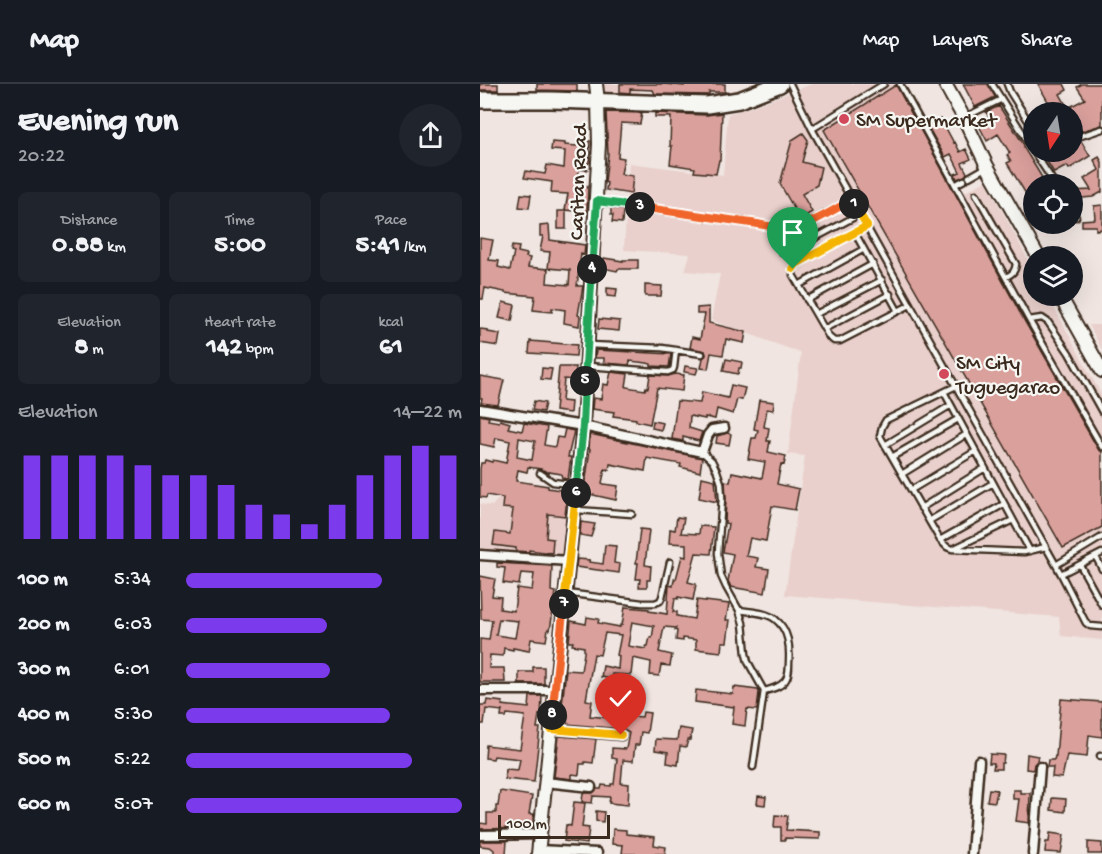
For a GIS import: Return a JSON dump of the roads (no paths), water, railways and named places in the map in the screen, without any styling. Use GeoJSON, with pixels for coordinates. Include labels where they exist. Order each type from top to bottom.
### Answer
{"type":"FeatureCollection","features":[{"type":"Feature","properties":{"kind":"highway"},"geometry":{"type":"LineString","coordinates":[[480,100],[707,105],[739,100],[780,84]]}},
{"type":"Feature","properties":{"kind":"main road","name":"Caritan Road"},"geometry":{"type":"LineString","coordinates":[[538,852],[583,426],[597,201],[599,144],[596,84]]}},
{"type":"Feature","properties":{"kind":"main road"},"geometry":{"type":"LineString","coordinates":[[945,84],[987,166],[1032,246]]}},
{"type":"Feature","properties":{"kind":"main road"},"geometry":{"type":"LineString","coordinates":[[1066,306],[1102,371]]}},
{"type":"Feature","properties":{"kind":"street"},"geometry":{"type":"LineString","coordinates":[[480,409],[583,426],[702,452],[712,430],[724,428]]}},
{"type":"Feature","properties":{"kind":"street"},"geometry":{"type":"LineString","coordinates":[[480,555],[569,561]]}},
{"type":"Feature","properties":{"kind":"street"},"geometry":{"type":"LineString","coordinates":[[480,690],[555,690]]}},
{"type":"Feature","properties":{"kind":"street"},"geometry":{"type":"LineString","coordinates":[[551,729],[621,735]]}},
{"type":"Feature","properties":{"kind":"street"},"geometry":{"type":"LineString","coordinates":[[972,854],[979,761]]}},
{"type":"Feature","properties":{"kind":"street"},"geometry":{"type":"LineString","coordinates":[[1033,854],[1040,767]]}},
{"type":"Feature","properties":{"kind":"street"},"geometry":{"type":"LineString","coordinates":[[545,782],[591,787]]}},
{"type":"Feature","properties":{"kind":"street"},"geometry":{"type":"LineString","coordinates":[[480,835],[540,834]]}},
{"type":"Feature","properties":{"kind":"street"},"geometry":{"type":"LineString","coordinates":[[538,852],[597,854]]}},
{"type":"Feature","properties":{"kind":"lane"},"geometry":{"type":"LineString","coordinates":[[790,84],[812,129],[1062,574],[1086,623],[1090,626],[1102,627]]}},
{"type":"Feature","properties":{"kind":"lane"},"geometry":{"type":"LineString","coordinates":[[812,129],[884,84]]}},
{"type":"Feature","properties":{"kind":"lane"},"geometry":{"type":"LineString","coordinates":[[900,84],[1029,320],[1102,447]]}},
{"type":"Feature","properties":{"kind":"lane"},"geometry":{"type":"LineString","coordinates":[[992,84],[1023,134]]}},
{"type":"Feature","properties":{"kind":"lane"},"geometry":{"type":"LineString","coordinates":[[1006,84],[1023,113]]}},
{"type":"Feature","properties":{"kind":"lane"},"geometry":{"type":"LineString","coordinates":[[964,118],[1000,100]]}},
{"type":"Feature","properties":{"kind":"lane"},"geometry":{"type":"LineString","coordinates":[[1083,135],[1102,129]]}},
{"type":"Feature","properties":{"kind":"lane"},"geometry":{"type":"LineString","coordinates":[[969,177],[987,166]]}},
{"type":"Feature","properties":{"kind":"lane"},"geometry":{"type":"LineString","coordinates":[[955,185],[964,180]]}},
{"type":"Feature","properties":{"kind":"lane"},"geometry":{"type":"LineString","coordinates":[[976,194],[1016,264],[1013,273],[1006,277]]}},
{"type":"Feature","properties":{"kind":"lane"},"geometry":{"type":"LineString","coordinates":[[597,201],[772,226],[794,227],[805,224],[852,200]]}},
{"type":"Feature","properties":{"kind":"lane"},"geometry":{"type":"LineString","coordinates":[[772,226],[785,254],[860,214]]}},
{"type":"Feature","properties":{"kind":"lane"},"geometry":{"type":"LineString","coordinates":[[974,220],[987,214]]}},
{"type":"Feature","properties":{"kind":"lane"},"geometry":{"type":"LineString","coordinates":[[867,226],[796,264],[793,275],[798,285],[829,337],[834,341],[840,341],[910,305]]}},
{"type":"Feature","properties":{"kind":"lane"},"geometry":{"type":"LineString","coordinates":[[855,233],[898,311]]}},
{"type":"Feature","properties":{"kind":"lane"},"geometry":{"type":"LineString","coordinates":[[798,285],[864,249]]}},
{"type":"Feature","properties":{"kind":"lane"},"geometry":{"type":"LineString","coordinates":[[807,300],[873,264]]}},
{"type":"Feature","properties":{"kind":"lane"},"geometry":{"type":"LineString","coordinates":[[816,314],[882,280]]}},
{"type":"Feature","properties":{"kind":"lane"},"geometry":{"type":"LineString","coordinates":[[824,329],[890,294]]}},
{"type":"Feature","properties":{"kind":"lane"},"geometry":{"type":"LineString","coordinates":[[1029,320],[1042,318],[1048,322],[1069,353],[1102,412]]}},
{"type":"Feature","properties":{"kind":"lane"},"geometry":{"type":"LineString","coordinates":[[588,345],[676,350],[702,354]]}},
{"type":"Feature","properties":{"kind":"lane"},"geometry":{"type":"LineString","coordinates":[[586,366],[668,372],[673,370],[676,350]]}},
{"type":"Feature","properties":{"kind":"lane"},"geometry":{"type":"LineString","coordinates":[[956,386],[886,420],[880,436],[885,445],[940,540],[947,546],[952,549],[1024,552],[1046,547]]}},
{"type":"Feature","properties":{"kind":"lane"},"geometry":{"type":"LineString","coordinates":[[944,392],[1030,551]]}},
{"type":"Feature","properties":{"kind":"lane"},"geometry":{"type":"LineString","coordinates":[[885,445],[951,405]]}},
{"type":"Feature","properties":{"kind":"lane"},"geometry":{"type":"LineString","coordinates":[[892,457],[958,419]]}},
{"type":"Feature","properties":{"kind":"lane"},"geometry":{"type":"LineString","coordinates":[[902,474],[967,434]]}},
{"type":"Feature","properties":{"kind":"lane"},"geometry":{"type":"LineString","coordinates":[[911,490],[976,451]]}},
{"type":"Feature","properties":{"kind":"lane"},"geometry":{"type":"LineString","coordinates":[[702,452],[712,461],[721,483],[719,565],[726,587],[739,610],[748,662],[764,691],[753,767]]}},
{"type":"Feature","properties":{"kind":"lane"},"geometry":{"type":"LineString","coordinates":[[921,508],[985,468]]}},
{"type":"Feature","properties":{"kind":"lane"},"geometry":{"type":"LineString","coordinates":[[540,473],[553,482],[576,485]]}},
{"type":"Feature","properties":{"kind":"lane"},"geometry":{"type":"LineString","coordinates":[[929,521],[993,483]]}},
{"type":"Feature","properties":{"kind":"lane"},"geometry":{"type":"LineString","coordinates":[[940,540],[1004,504]]}},
{"type":"Feature","properties":{"kind":"lane"},"geometry":{"type":"LineString","coordinates":[[574,510],[632,514]]}},
{"type":"Feature","properties":{"kind":"lane"},"geometry":{"type":"LineString","coordinates":[[952,549],[1013,520]]}},
{"type":"Feature","properties":{"kind":"lane"},"geometry":{"type":"LineString","coordinates":[[1056,566],[1102,537]]}},
{"type":"Feature","properties":{"kind":"lane"},"geometry":{"type":"LineString","coordinates":[[1062,574],[1102,553]]}},
{"type":"Feature","properties":{"kind":"lane"},"geometry":{"type":"LineString","coordinates":[[1096,557],[1102,569]]}},
{"type":"Feature","properties":{"kind":"lane"},"geometry":{"type":"LineString","coordinates":[[565,592],[655,603],[662,597],[670,562]]}},
{"type":"Feature","properties":{"kind":"lane"},"geometry":{"type":"LineString","coordinates":[[1080,566],[1102,606]]}},
{"type":"Feature","properties":{"kind":"lane"},"geometry":{"type":"LineString","coordinates":[[739,610],[765,614],[776,620],[785,630],[789,640],[788,675],[784,682],[776,688],[764,691]]}},
{"type":"Feature","properties":{"kind":"place","name":"SM Supermarket"},"geometry":{"type":"Point","coordinates":[844,119]}},
{"type":"Feature","properties":{"kind":"place","name":"SM City Tuguegarao"},"geometry":{"type":"Point","coordinates":[944,374]}}]}
